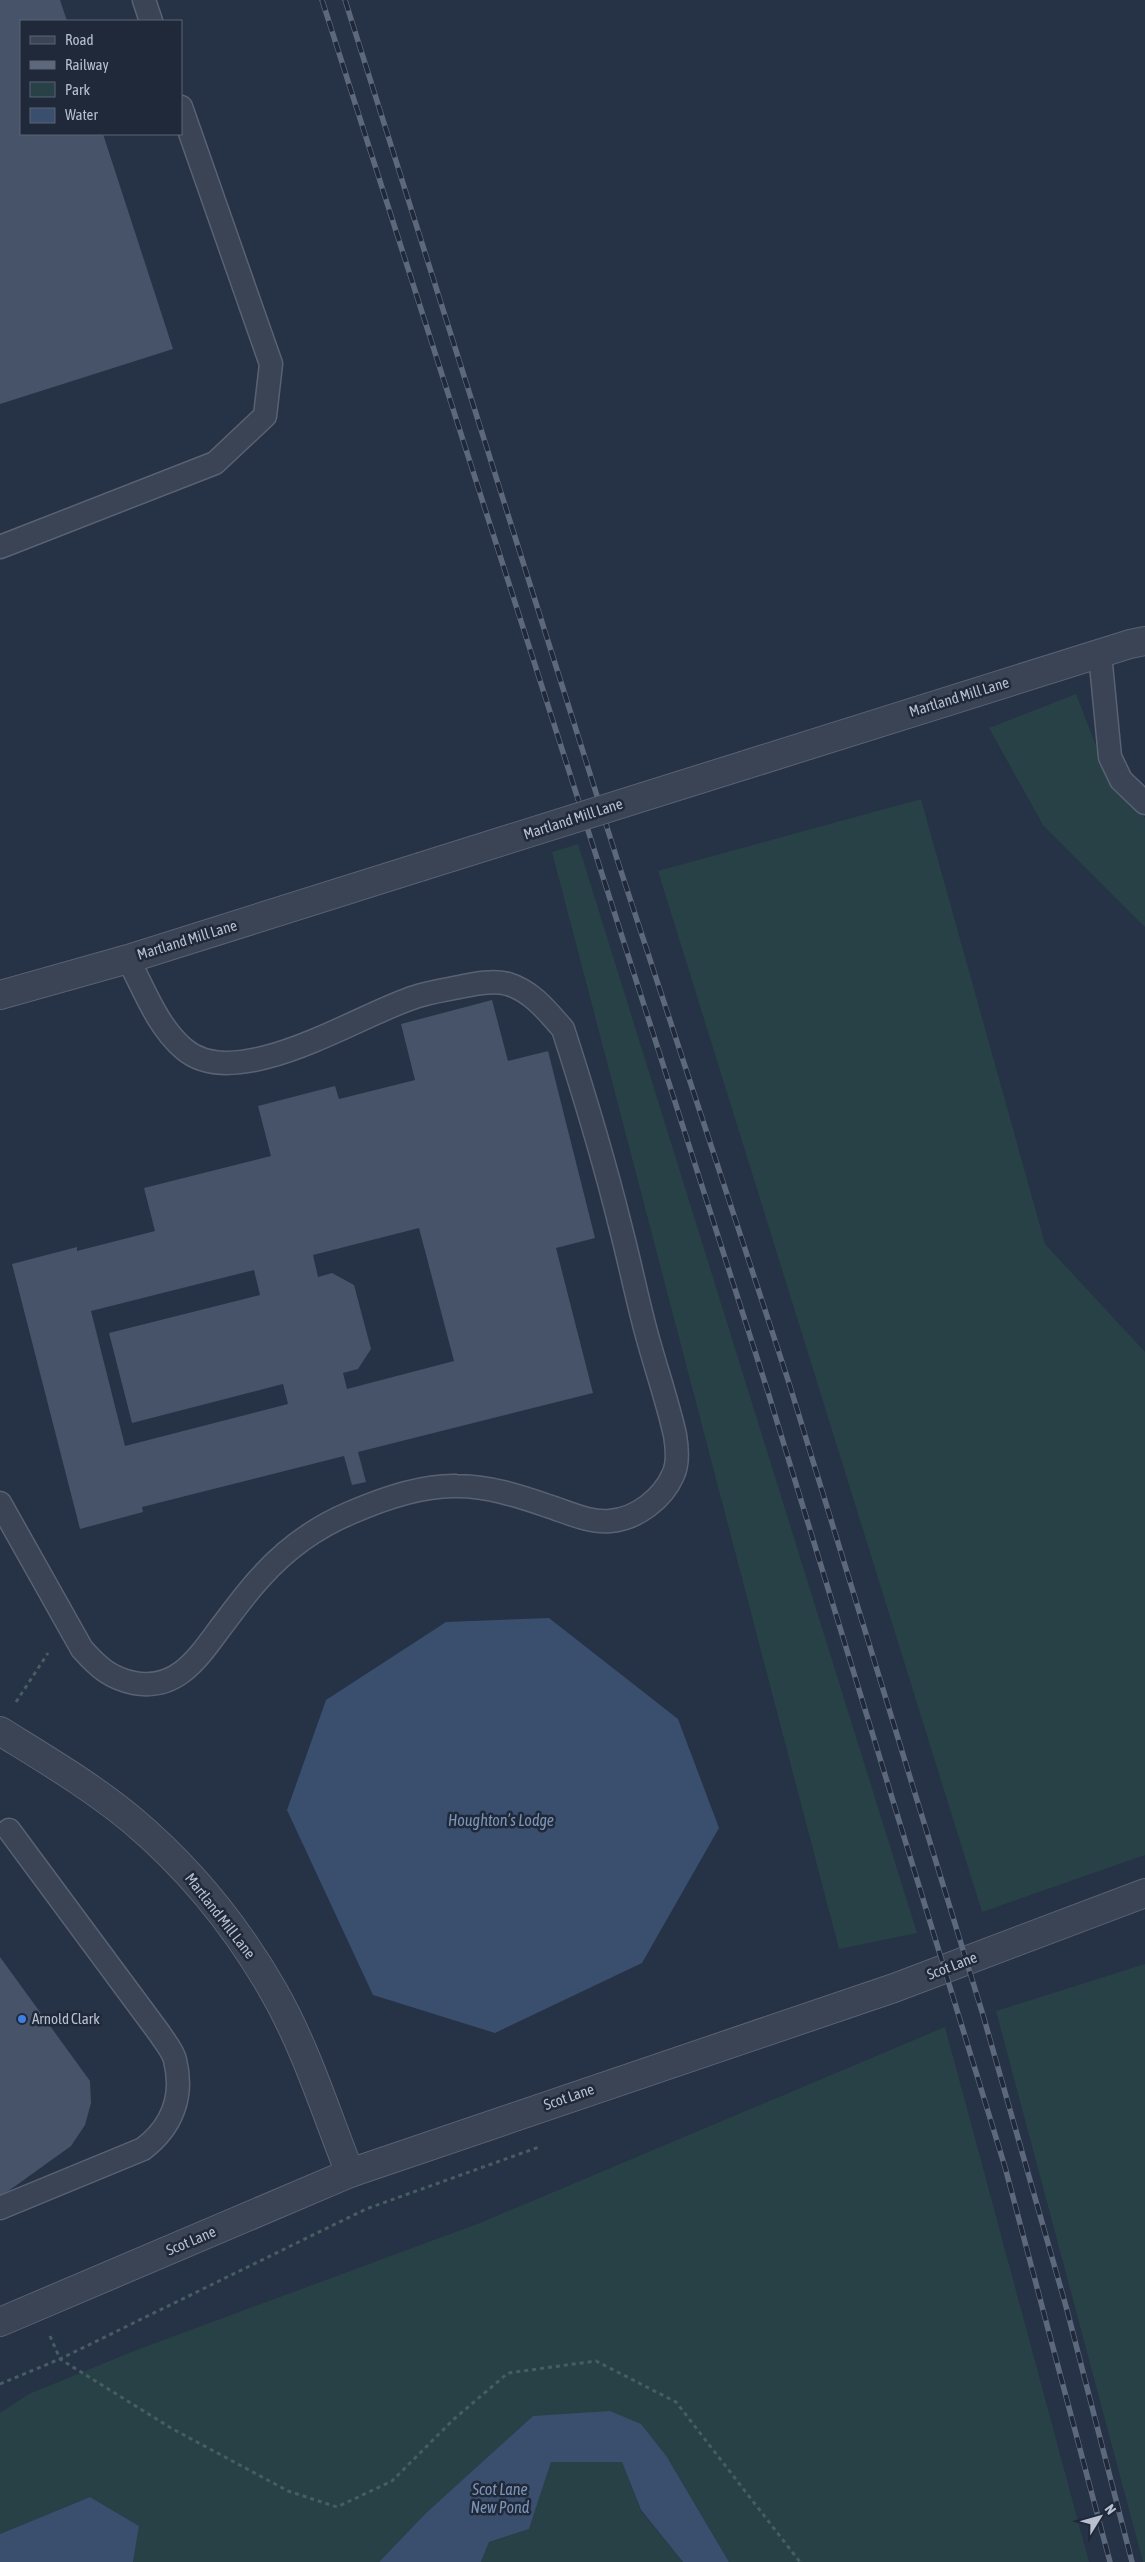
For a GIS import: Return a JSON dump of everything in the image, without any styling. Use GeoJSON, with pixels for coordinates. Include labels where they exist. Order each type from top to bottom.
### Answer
{"type":"FeatureCollection","features":[{"type":"Feature","properties":{"kind":"street","name":"Martland Mill Lane"},"geometry":{"type":"LineString","coordinates":[[0,995],[128,959],[745,764],[1100,654],[1145,642]]}},
{"type":"Feature","properties":{"kind":"street","name":"Martland Mill Lane"},"geometry":{"type":"LineString","coordinates":[[5,1720],[77,1780],[132,1820],[188,1874],[244,1941],[275,1993],[300,2046],[350,2173]]}},
{"type":"Feature","properties":{"kind":"street","name":"Scot Lane"},"geometry":{"type":"LineString","coordinates":[[0,2322],[350,2173],[894,1988],[1145,1893]]}},
{"type":"Feature","properties":{"kind":"lane"},"geometry":{"type":"LineString","coordinates":[[144,0],[151,20]]}},
{"type":"Feature","properties":{"kind":"lane"},"geometry":{"type":"LineString","coordinates":[[0,547],[215,463],[265,416],[271,364],[182,110]]}},
{"type":"Feature","properties":{"kind":"lane"},"geometry":{"type":"LineString","coordinates":[[1100,654],[1110,757],[1121,780],[1145,803]]}},
{"type":"Feature","properties":{"kind":"lane"},"geometry":{"type":"LineString","coordinates":[[0,1503],[82,1649],[100,1670],[120,1680],[141,1684],[159,1684],[176,1677],[193,1664],[240,1602],[284,1554],[316,1530],[349,1513],[391,1498],[456,1486],[516,1495],[589,1519],[610,1521],[630,1516],[653,1503],[667,1486],[675,1472],[677,1454],[675,1435],[644,1327],[620,1222],[563,1029],[544,1008],[525,991],[507,984],[478,984],[415,997],[316,1041],[266,1056],[221,1063],[201,1059],[184,1049],[160,1022],[128,959]]}},
{"type":"Feature","properties":{"kind":"lane"},"geometry":{"type":"LineString","coordinates":[[0,2208],[143,2149],[158,2138],[173,2116],[178,2090],[175,2059],[160,2034],[9,1830]]}},
{"type":"Feature","properties":{"kind":"path"},"geometry":{"type":"LineString","coordinates":[[5,1720],[63,1631],[70,1627]]}},
{"type":"Feature","properties":{"kind":"path"},"geometry":{"type":"LineString","coordinates":[[0,2384],[60,2359],[366,2209],[541,2147]]}},
{"type":"Feature","properties":{"kind":"path"},"geometry":{"type":"LineString","coordinates":[[60,2359],[171,2428],[271,2482],[288,2491],[337,2507],[392,2481],[454,2419],[508,2373],[596,2361],[676,2402],[800,2562]]}},
{"type":"Feature","properties":{"kind":"green space"},"geometry":{"type":"Polygon","coordinates":[[[1076,694],[1112,787],[1145,818],[1145,927],[1043,825],[989,728],[1076,694]]]}},
{"type":"Feature","properties":{"kind":"green space"},"geometry":{"type":"Polygon","coordinates":[[[921,799],[1045,1244],[1145,1352],[1145,1855],[982,1912],[658,871],[921,799]]]}},
{"type":"Feature","properties":{"kind":"green space"},"geometry":{"type":"Polygon","coordinates":[[[578,844],[917,1933],[839,1949],[552,852],[578,844]]]}},
{"type":"Feature","properties":{"kind":"green space"},"geometry":{"type":"Polygon","coordinates":[[[1145,1964],[1145,2562],[1143,2562],[996,2011],[1145,1964]]]}},
{"type":"Feature","properties":{"kind":"green space"},"geometry":{"type":"Polygon","coordinates":[[[945,2027],[1089,2562],[729,2562],[667,2457],[533,2416],[426,2513],[379,2562],[133,2562],[139,2526],[90,2497],[0,2534],[0,2413],[29,2394],[134,2351],[480,2223],[945,2027]]]}},
{"type":"Feature","properties":{"kind":"green space"},"geometry":{"type":"Polygon","coordinates":[[[551,2462],[622,2462],[641,2511],[683,2562],[481,2562],[489,2542],[529,2529],[551,2462]]]}},
{"type":"Feature","properties":{"kind":"water","name":"Houghton’s Lodge"},"geometry":{"type":"Polygon","coordinates":[[[549,1618],[678,1719],[719,1828],[642,1963],[495,2033],[373,1995],[287,1810],[326,1700],[446,1622],[549,1618]]]}},
{"type":"Feature","properties":{"kind":"water","name":"Scot Lane New Pond"},"geometry":{"type":"Polygon","coordinates":[[[610,2411],[641,2424],[667,2457],[729,2562],[683,2562],[641,2510],[622,2462],[551,2462],[529,2529],[489,2542],[481,2562],[379,2562],[426,2513],[533,2416],[610,2411]]]}},
{"type":"Feature","properties":{"kind":"water"},"geometry":{"type":"Polygon","coordinates":[[[90,2497],[139,2526],[133,2562],[0,2562],[0,2534],[90,2497]]]}},
{"type":"Feature","properties":{"kind":"building"},"geometry":{"type":"Polygon","coordinates":[[[0,0],[60,0],[67,20],[20,20],[20,135],[103,135],[173,349],[0,404],[0,0]]]}},
{"type":"Feature","properties":{"kind":"building"},"geometry":{"type":"Polygon","coordinates":[[[492,1000],[508,1061],[548,1051],[595,1238],[556,1248],[593,1393],[358,1452],[366,1482],[352,1485],[344,1456],[142,1507],[143,1512],[80,1529],[12,1264],[77,1247],[77,1251],[155,1231],[144,1188],[271,1156],[258,1106],[335,1086],[339,1099],[415,1080],[401,1024],[492,1000]],[[419,1228],[313,1255],[318,1277],[332,1273],[354,1285],[371,1349],[358,1369],[343,1373],[347,1389],[454,1361],[419,1228]],[[254,1270],[91,1311],[125,1446],[288,1404],[283,1384],[132,1423],[109,1333],[260,1295],[254,1270]]]}},
{"type":"Feature","properties":{"kind":"building","name":"Arnold Clark"},"geometry":{"type":"Polygon","coordinates":[[[0,1957],[90,2081],[91,2103],[85,2125],[71,2146],[0,2197],[0,1957]]]}},
{"type":"Feature","properties":{"kind":"railway"},"geometry":{"type":"LineString","coordinates":[[322,0],[767,1389],[1005,2167],[1110,2562]]}},
{"type":"Feature","properties":{"kind":"railway"},"geometry":{"type":"LineString","coordinates":[[345,0],[617,859],[789,1383],[983,2015],[1067,2310],[1132,2562]]}},
{"type":"Feature","properties":{"kind":"place","name":"Arnold Clark"},"geometry":{"type":"Point","coordinates":[22,2019]}}]}
